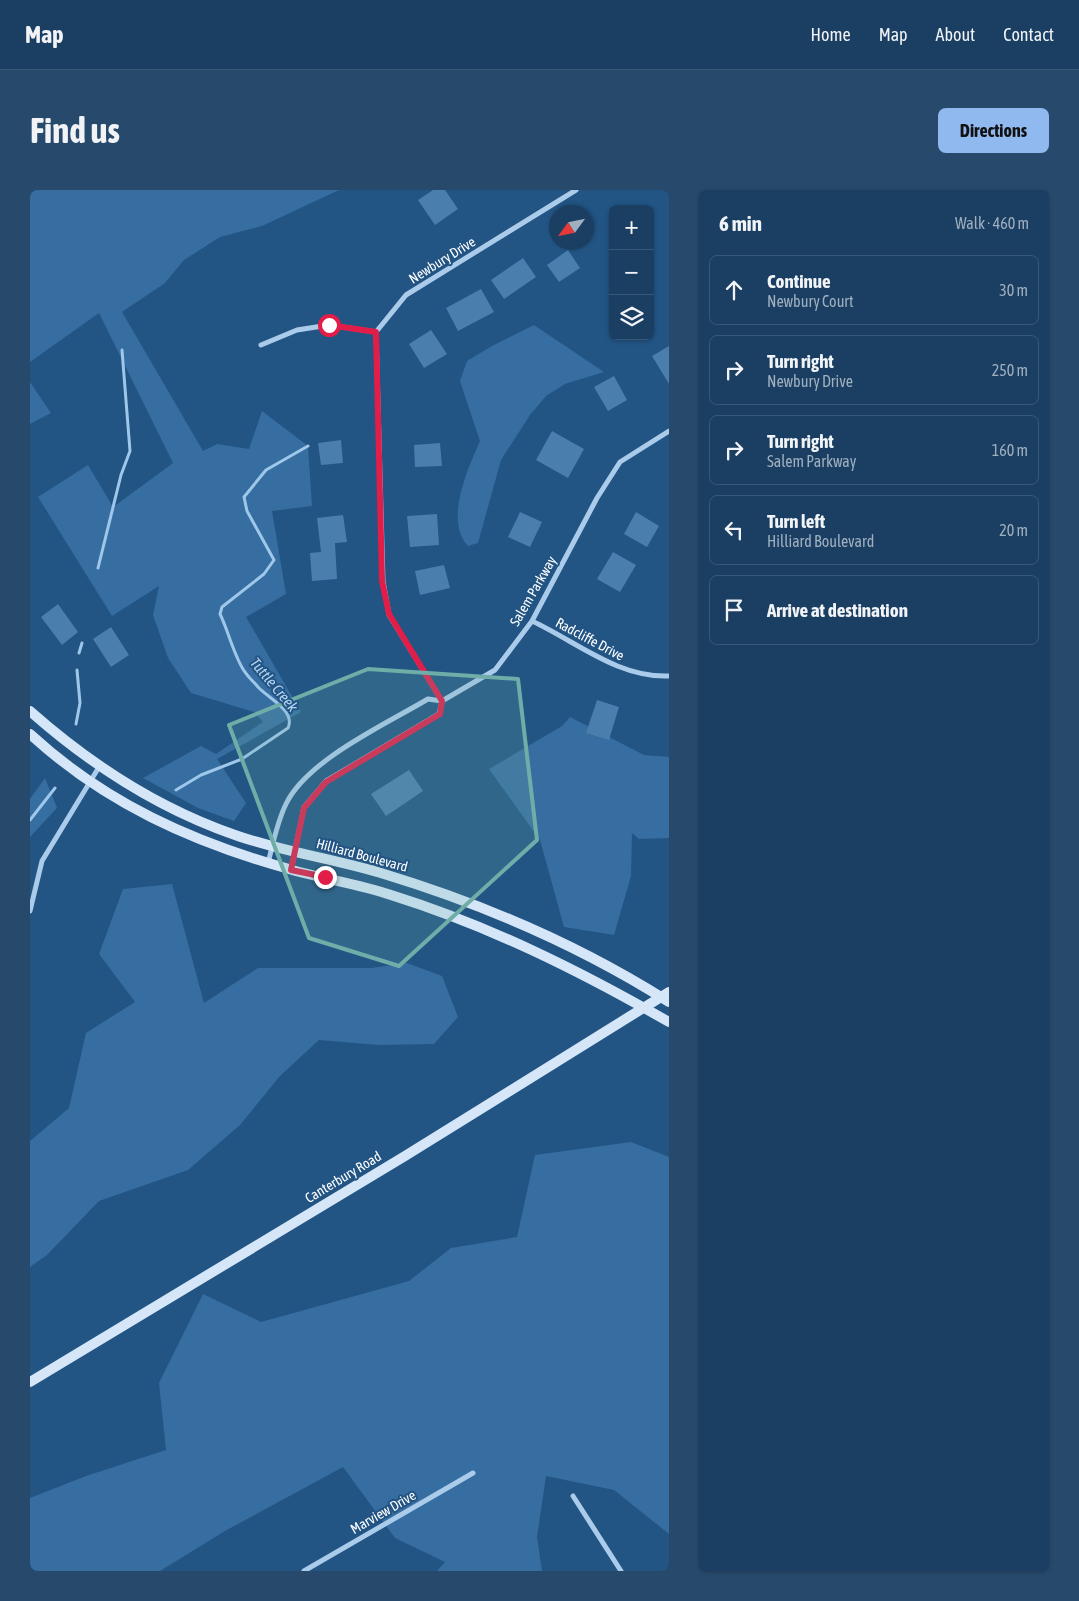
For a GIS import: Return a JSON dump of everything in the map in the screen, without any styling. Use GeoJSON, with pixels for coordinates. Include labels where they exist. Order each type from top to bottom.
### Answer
{"type":"FeatureCollection","features":[{"type":"Feature","properties":{"kind":"main road","name":"Hilliard Boulevard"},"geometry":{"type":"LineString","coordinates":[[30,711],[99,767],[180,813],[236,836],[384,874],[440,893],[531,929],[612,968],[666,997]]}},
{"type":"Feature","properties":{"kind":"main road"},"geometry":{"type":"LineString","coordinates":[[30,734],[89,781],[144,815],[178,831],[203,842],[291,870],[391,895],[494,932],[572,968],[669,1022]]}},
{"type":"Feature","properties":{"kind":"main road","name":"Canterbury Road"},"geometry":{"type":"LineString","coordinates":[[30,1382],[397,1161],[644,1008],[666,997]]}},
{"type":"Feature","properties":{"kind":"street","name":"Newbury Drive"},"geometry":{"type":"LineString","coordinates":[[376,332],[406,295],[576,190]]}},
{"type":"Feature","properties":{"kind":"street"},"geometry":{"type":"LineString","coordinates":[[261,345],[297,330],[329,325],[376,332],[382,581],[389,614],[442,701]]}},
{"type":"Feature","properties":{"kind":"street","name":"Salem Parkway"},"geometry":{"type":"LineString","coordinates":[[291,870],[304,808],[326,782],[440,714],[442,701],[495,670],[532,622],[597,498],[620,462],[669,431]]}},
{"type":"Feature","properties":{"kind":"street","name":"Radcliffe Drive"},"geometry":{"type":"LineString","coordinates":[[532,622],[619,668],[652,677],[669,676]]}},
{"type":"Feature","properties":{"kind":"street"},"geometry":{"type":"LineString","coordinates":[[268,863],[286,804],[300,783],[320,763],[428,699],[442,701]]}},
{"type":"Feature","properties":{"kind":"street"},"geometry":{"type":"LineString","coordinates":[[30,911],[42,861],[99,767]]}},
{"type":"Feature","properties":{"kind":"street","name":"Marview Drive"},"geometry":{"type":"LineString","coordinates":[[304,1571],[473,1473]]}},
{"type":"Feature","properties":{"kind":"street"},"geometry":{"type":"LineString","coordinates":[[573,1496],[621,1571]]}},
{"type":"Feature","properties":{"kind":"highlighted area"},"geometry":{"type":"Polygon","coordinates":[[[368,669],[518,679],[537,840],[399,966],[309,938],[229,725],[368,669]]]}},
{"type":"Feature","properties":{"kind":"shaded area"},"geometry":{"type":"Polygon","coordinates":[[[30,190],[339,190],[262,226],[220,237],[184,260],[165,283],[122,312],[203,451],[217,444],[249,449],[262,411],[308,446],[312,506],[272,511],[286,594],[246,617],[301,712],[217,759],[246,803],[234,821],[198,808],[143,778],[201,746],[216,754],[263,722],[254,712],[191,693],[168,658],[153,615],[159,586],[112,616],[38,497],[88,465],[113,507],[173,463],[99,313],[30,362],[30,190]]]}},
{"type":"Feature","properties":{"kind":"shaded area"},"geometry":{"type":"Polygon","coordinates":[[[534,325],[604,372],[565,384],[546,396],[530,415],[501,460],[478,543],[468,546],[461,535],[458,523],[458,509],[460,494],[480,441],[460,381],[467,361],[534,325]]]}},
{"type":"Feature","properties":{"kind":"shaded area"},"geometry":{"type":"Polygon","coordinates":[[[30,382],[51,413],[30,424],[30,382]]]}},
{"type":"Feature","properties":{"kind":"shaded area"},"geometry":{"type":"Polygon","coordinates":[[[570,717],[644,755],[669,757],[669,838],[639,839],[632,833],[631,876],[614,935],[564,927],[540,840],[489,769],[562,726],[570,717]]]}},
{"type":"Feature","properties":{"kind":"shaded area"},"geometry":{"type":"Polygon","coordinates":[[[45,778],[57,808],[30,837],[30,799],[45,778]]]}},
{"type":"Feature","properties":{"kind":"shaded area"},"geometry":{"type":"Polygon","coordinates":[[[172,884],[204,1003],[258,968],[371,968],[407,963],[442,976],[458,1017],[434,1044],[378,1045],[319,1040],[280,1076],[240,1125],[188,1170],[99,1201],[47,1255],[30,1267],[30,1141],[69,1108],[86,1033],[135,1002],[99,954],[123,889],[172,884]]]}},
{"type":"Feature","properties":{"kind":"shaded area"},"geometry":{"type":"Polygon","coordinates":[[[631,1142],[669,1157],[669,1534],[614,1490],[546,1476],[537,1537],[542,1571],[437,1571],[445,1562],[395,1538],[343,1467],[225,1531],[160,1571],[30,1571],[30,1498],[86,1476],[166,1450],[159,1383],[203,1294],[261,1322],[409,1281],[451,1248],[517,1237],[535,1155],[631,1142]]]}},
{"type":"Feature","properties":{"kind":"building"},"geometry":{"type":"Polygon","coordinates":[[[433,190],[445,190],[458,209],[435,225],[418,200],[433,190]]]}},
{"type":"Feature","properties":{"kind":"building"},"geometry":{"type":"Polygon","coordinates":[[[568,250],[580,268],[559,282],[547,265],[568,250]]]}},
{"type":"Feature","properties":{"kind":"building"},"geometry":{"type":"Polygon","coordinates":[[[523,258],[536,277],[504,299],[491,280],[523,258]]]}},
{"type":"Feature","properties":{"kind":"building"},"geometry":{"type":"Polygon","coordinates":[[[481,289],[494,312],[458,331],[446,308],[481,289]]]}},
{"type":"Feature","properties":{"kind":"building"},"geometry":{"type":"Polygon","coordinates":[[[431,330],[447,354],[424,368],[409,344],[431,330]]]}},
{"type":"Feature","properties":{"kind":"building"},"geometry":{"type":"Polygon","coordinates":[[[669,346],[669,384],[652,356],[669,346]]]}},
{"type":"Feature","properties":{"kind":"building"},"geometry":{"type":"Polygon","coordinates":[[[614,376],[627,400],[608,411],[594,387],[614,376]]]}},
{"type":"Feature","properties":{"kind":"building"},"geometry":{"type":"Polygon","coordinates":[[[552,431],[584,449],[568,478],[536,460],[552,431]]]}},
{"type":"Feature","properties":{"kind":"building"},"geometry":{"type":"Polygon","coordinates":[[[341,440],[343,463],[321,465],[318,443],[341,440]]]}},
{"type":"Feature","properties":{"kind":"building"},"geometry":{"type":"Polygon","coordinates":[[[440,443],[442,466],[415,467],[414,445],[440,443]]]}},
{"type":"Feature","properties":{"kind":"building"},"geometry":{"type":"Polygon","coordinates":[[[520,512],[542,522],[530,547],[508,537],[520,512]]]}},
{"type":"Feature","properties":{"kind":"building"},"geometry":{"type":"Polygon","coordinates":[[[636,512],[659,526],[647,547],[624,534],[636,512]]]}},
{"type":"Feature","properties":{"kind":"building"},"geometry":{"type":"Polygon","coordinates":[[[437,514],[439,545],[410,547],[407,516],[437,514]]]}},
{"type":"Feature","properties":{"kind":"building"},"geometry":{"type":"Polygon","coordinates":[[[343,515],[347,542],[335,543],[337,579],[312,581],[310,553],[321,552],[317,518],[343,515]]]}},
{"type":"Feature","properties":{"kind":"building"},"geometry":{"type":"Polygon","coordinates":[[[613,552],[636,565],[620,592],[597,579],[613,552]]]}},
{"type":"Feature","properties":{"kind":"building"},"geometry":{"type":"Polygon","coordinates":[[[444,565],[450,588],[420,595],[415,571],[444,565]]]}},
{"type":"Feature","properties":{"kind":"building"},"geometry":{"type":"Polygon","coordinates":[[[58,604],[78,632],[62,645],[41,617],[58,604]]]}},
{"type":"Feature","properties":{"kind":"building"},"geometry":{"type":"Polygon","coordinates":[[[111,627],[129,655],[111,667],[93,639],[111,627]]]}},
{"type":"Feature","properties":{"kind":"building"},"geometry":{"type":"Polygon","coordinates":[[[597,700],[619,707],[609,740],[586,733],[597,700]]]}},
{"type":"Feature","properties":{"kind":"building"},"geometry":{"type":"Polygon","coordinates":[[[409,770],[423,791],[386,816],[371,794],[409,770]]]}},
{"type":"Feature","properties":{"kind":"waterway"},"geometry":{"type":"LineString","coordinates":[[98,568],[121,475],[130,451],[122,350]]}},
{"type":"Feature","properties":{"kind":"waterway","name":"Tuttle Creek"},"geometry":{"type":"LineString","coordinates":[[176,790],[201,775],[242,759],[288,728],[289,722],[285,710],[258,687],[241,666],[220,614],[222,607],[264,574],[274,560],[247,511],[244,497],[266,470],[308,446]]}},
{"type":"Feature","properties":{"kind":"waterway"},"geometry":{"type":"LineString","coordinates":[[79,653],[82,643]]}},
{"type":"Feature","properties":{"kind":"waterway"},"geometry":{"type":"LineString","coordinates":[[76,724],[80,703],[77,670]]}},
{"type":"Feature","properties":{"kind":"waterway","name":"Tuttle Creek"},"geometry":{"type":"LineString","coordinates":[[30,820],[55,788]]}},
{"type":"Feature","properties":{"kind":"route"},"geometry":{"type":"LineString","coordinates":[[325,877],[291,870],[304,808],[326,782],[440,714],[442,701],[389,614],[382,581],[376,332],[329,325]]}}]}
